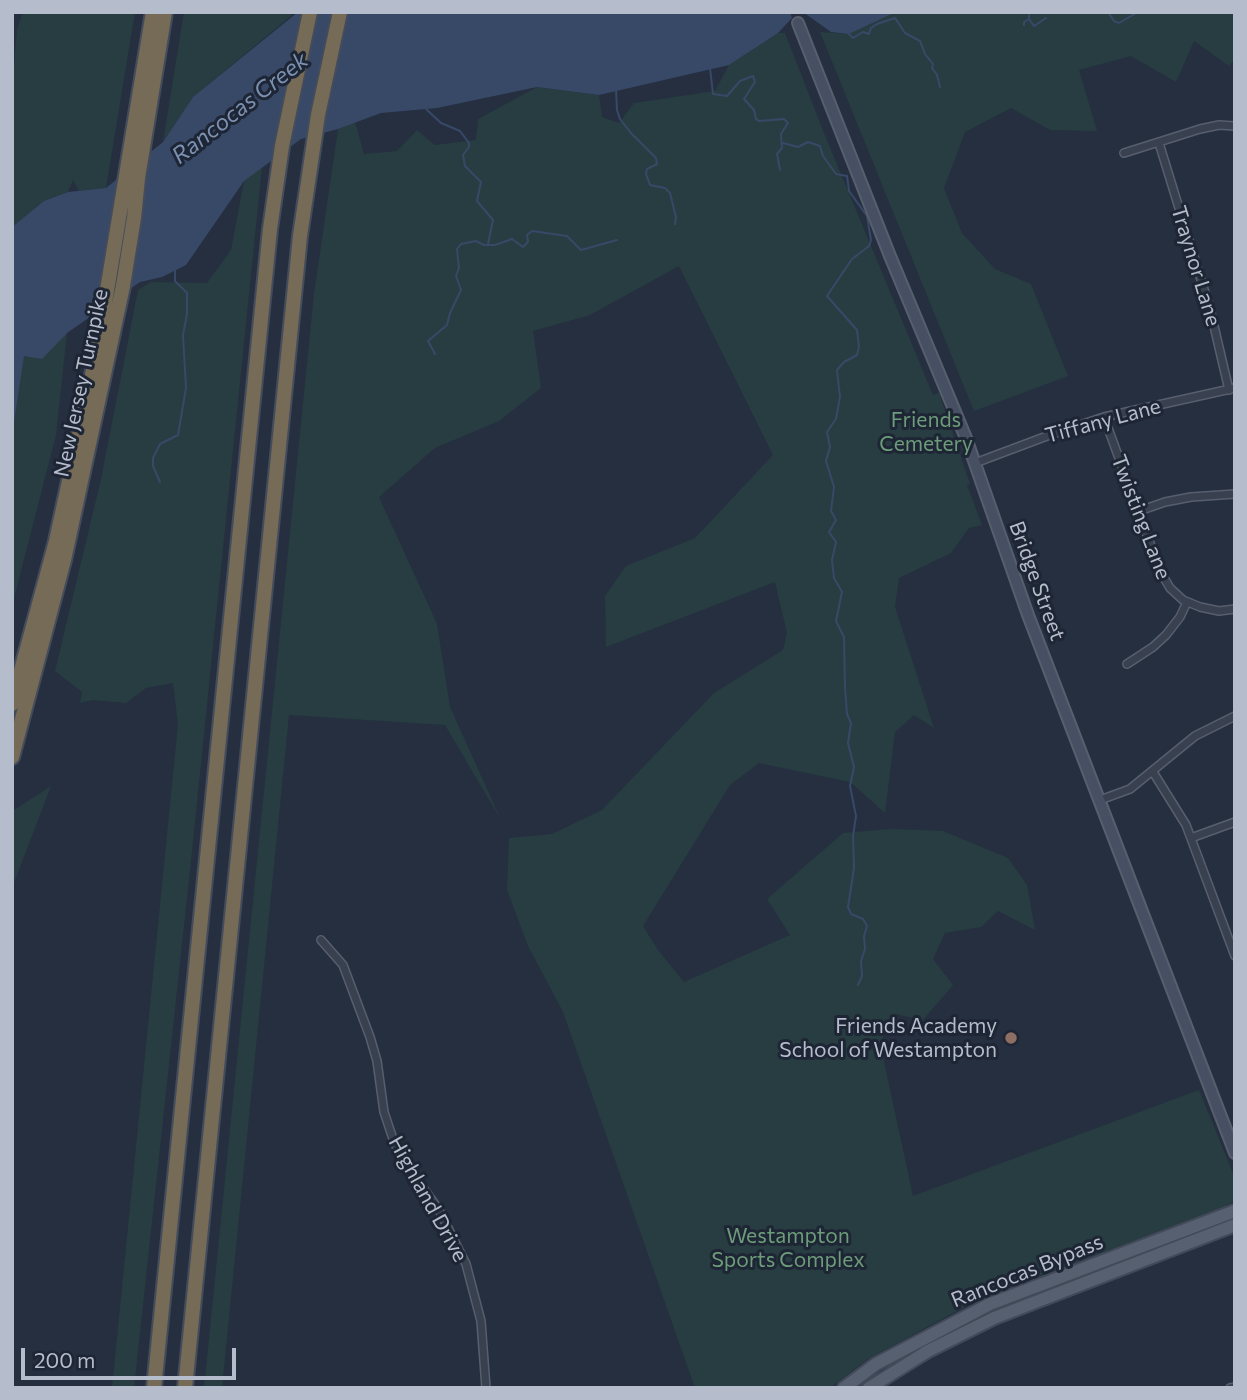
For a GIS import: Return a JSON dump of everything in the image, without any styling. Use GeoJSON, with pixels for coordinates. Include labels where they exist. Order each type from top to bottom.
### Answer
{"type":"FeatureCollection","features":[{"type":"Feature","properties":{"kind":"highway","name":"New Jersey Turnpike"},"geometry":{"type":"LineString","coordinates":[[12,757],[64,559],[109,323],[153,12]]}},
{"type":"Feature","properties":{"kind":"highway","name":"New Jersey Turnpike"},"geometry":{"type":"LineString","coordinates":[[12,704],[130,249],[138,178],[165,12]]}},
{"type":"Feature","properties":{"kind":"highway"},"geometry":{"type":"LineString","coordinates":[[154,1388],[278,171],[310,12]]}},
{"type":"Feature","properties":{"kind":"highway"},"geometry":{"type":"LineString","coordinates":[[186,1388],[308,176],[340,12]]}},
{"type":"Feature","properties":{"kind":"main road","name":"Bridge Street"},"geometry":{"type":"LineString","coordinates":[[798,23],[975,463],[1028,615],[1235,1153]]}},
{"type":"Feature","properties":{"kind":"main road","name":"Rancocas Bypass"},"geometry":{"type":"LineString","coordinates":[[844,1388],[876,1364],[990,1304],[1235,1211]]}},
{"type":"Feature","properties":{"kind":"main road","name":"Rancocas Bypass"},"geometry":{"type":"LineString","coordinates":[[869,1388],[928,1351],[994,1318],[1235,1225]]}},
{"type":"Feature","properties":{"kind":"street"},"geometry":{"type":"LineString","coordinates":[[1124,153],[1200,128],[1235,126]]}},
{"type":"Feature","properties":{"kind":"street","name":"Traynor Lane"},"geometry":{"type":"LineString","coordinates":[[1159,143],[1232,389]]}},
{"type":"Feature","properties":{"kind":"street","name":"Tiffany Lane"},"geometry":{"type":"LineString","coordinates":[[975,463],[1104,417],[1232,389]]}},
{"type":"Feature","properties":{"kind":"street","name":"Twisting Lane"},"geometry":{"type":"LineString","coordinates":[[1104,417],[1164,580],[1176,595],[1187,602],[1210,610],[1235,609]]}},
{"type":"Feature","properties":{"kind":"street"},"geometry":{"type":"LineString","coordinates":[[1139,511],[1191,497],[1235,494]]}},
{"type":"Feature","properties":{"kind":"street"},"geometry":{"type":"LineString","coordinates":[[1126,664],[1166,635],[1187,602]]}},
{"type":"Feature","properties":{"kind":"street"},"geometry":{"type":"LineString","coordinates":[[1100,800],[1122,793],[1153,772],[1195,736],[1235,716]]}},
{"type":"Feature","properties":{"kind":"street"},"geometry":{"type":"LineString","coordinates":[[1153,772],[1182,816],[1235,956]]}},
{"type":"Feature","properties":{"kind":"street"},"geometry":{"type":"LineString","coordinates":[[1191,838],[1235,822]]}},
{"type":"Feature","properties":{"kind":"street"},"geometry":{"type":"LineString","coordinates":[[1224,928],[1235,925]]}},
{"type":"Feature","properties":{"kind":"street","name":"Highland Drive"},"geometry":{"type":"LineString","coordinates":[[321,940],[343,965],[370,1037],[377,1061],[384,1111],[394,1142],[403,1160],[439,1210],[466,1264],[481,1321],[486,1388]]}},
{"type":"Feature","properties":{"kind":"green space"},"geometry":{"type":"Polygon","coordinates":[[[23,12],[135,12],[106,188],[79,191],[73,180],[68,192],[44,201],[12,227],[12,88],[17,29],[23,12]]]}},
{"type":"Feature","properties":{"kind":"green space"},"geometry":{"type":"Polygon","coordinates":[[[184,12],[292,12],[291,16],[193,97],[163,142],[184,12]]]}},
{"type":"Feature","properties":{"kind":"green space"},"geometry":{"type":"Polygon","coordinates":[[[896,12],[1235,12],[1235,59],[1229,66],[1194,41],[1176,82],[1131,56],[1079,70],[1097,131],[1050,130],[1011,108],[965,132],[944,188],[962,233],[995,269],[1031,284],[1068,376],[974,411],[820,32],[849,34],[896,12]]]}},
{"type":"Feature","properties":{"kind":"green space"},"geometry":{"type":"Polygon","coordinates":[[[778,33],[785,33],[933,395],[939,393],[982,525],[969,528],[951,553],[899,578],[895,607],[934,728],[914,715],[895,732],[885,813],[850,782],[759,763],[730,785],[643,926],[684,982],[790,935],[767,899],[843,833],[891,829],[943,831],[1008,858],[1027,885],[1035,930],[998,911],[981,927],[945,933],[933,959],[953,985],[923,1020],[895,1014],[880,1043],[913,1196],[1199,1090],[1235,1178],[1235,1200],[1225,1207],[983,1297],[868,1359],[830,1388],[695,1388],[563,1012],[528,946],[507,890],[509,838],[552,834],[602,810],[714,693],[783,650],[787,633],[775,582],[606,647],[605,596],[626,566],[695,538],[773,455],[679,266],[590,315],[533,331],[541,388],[499,421],[435,448],[379,497],[437,624],[450,707],[501,820],[445,725],[289,715],[222,1388],[204,1388],[314,294],[338,129],[355,122],[364,154],[397,151],[417,130],[435,145],[476,140],[478,119],[537,87],[599,95],[602,117],[619,123],[634,103],[715,91],[729,65],[778,33]]]}},
{"type":"Feature","properties":{"kind":"green space"},"geometry":{"type":"Polygon","coordinates":[[[262,167],[134,1388],[112,1388],[178,724],[173,683],[146,688],[126,703],[93,700],[80,703],[82,692],[55,671],[101,479],[138,290],[151,282],[207,283],[231,250],[244,181],[262,167]]]}},
{"type":"Feature","properties":{"kind":"green space"},"geometry":{"type":"Polygon","coordinates":[[[12,270],[67,333],[56,435],[12,606],[12,270]]]}},
{"type":"Feature","properties":{"kind":"green space"},"geometry":{"type":"Polygon","coordinates":[[[51,786],[12,888],[14,810],[51,786]]]}},
{"type":"Feature","properties":{"kind":"water","name":"Rancocas Creek"},"geometry":{"type":"Polygon","coordinates":[[[298,12],[790,12],[792,18],[778,33],[729,65],[599,95],[537,87],[437,108],[381,113],[301,139],[244,181],[186,265],[162,277],[140,282],[67,333],[42,359],[24,356],[12,435],[12,227],[44,201],[68,192],[106,188],[163,142],[193,97],[298,12]]]}},
{"type":"Feature","properties":{"kind":"water"},"geometry":{"type":"Polygon","coordinates":[[[803,12],[896,12],[849,34],[831,32],[803,12]]]}},
{"type":"Feature","properties":{"kind":"waterway"},"geometry":{"type":"LineString","coordinates":[[1024,25],[1029,19],[1029,12]]}},
{"type":"Feature","properties":{"kind":"waterway"},"geometry":{"type":"LineString","coordinates":[[1108,12],[1114,21],[1119,23],[1138,12]]}},
{"type":"Feature","properties":{"kind":"waterway"},"geometry":{"type":"LineString","coordinates":[[847,32],[853,38],[863,32],[869,34],[871,28],[877,24],[895,18],[905,33],[920,41],[933,64],[932,68],[940,87]]}},
{"type":"Feature","properties":{"kind":"waterway"},"geometry":{"type":"LineString","coordinates":[[1029,19],[1034,26],[1046,18]]}},
{"type":"Feature","properties":{"kind":"waterway"},"geometry":{"type":"LineString","coordinates":[[710,68],[713,94],[727,96],[740,81],[753,76],[755,82],[744,99],[754,110],[756,119],[784,119],[788,123],[781,134],[782,148],[777,154],[780,170]]}},
{"type":"Feature","properties":{"kind":"waterway"},"geometry":{"type":"LineString","coordinates":[[616,89],[620,119],[656,158],[657,164],[647,169],[646,174],[650,185],[665,188],[670,193],[676,217],[675,224]]}},
{"type":"Feature","properties":{"kind":"waterway"},"geometry":{"type":"LineString","coordinates":[[426,109],[441,123],[460,131],[469,143],[463,155],[465,166],[481,182],[477,201],[493,220],[488,244]]}},
{"type":"Feature","properties":{"kind":"waterway"},"geometry":{"type":"LineString","coordinates":[[783,143],[798,147],[808,142],[820,146],[823,156],[836,174],[847,176],[849,191],[867,216],[871,240],[869,246],[852,259],[827,296],[857,330],[859,347],[857,355],[844,362],[837,370],[840,397],[836,419],[827,432],[830,447],[826,461],[834,487],[831,511],[836,520],[829,532],[836,542],[832,560],[834,578],[842,592],[836,621],[844,637],[847,714],[851,723],[848,743],[854,767],[850,786],[856,816],[853,836],[854,868],[848,907],[851,914],[863,919],[867,926],[861,961],[862,976],[858,985]]}},
{"type":"Feature","properties":{"kind":"waterway"},"geometry":{"type":"LineString","coordinates":[[435,354],[428,341],[447,325],[461,290],[456,276],[459,268],[457,249],[461,244],[476,241],[484,245],[495,245],[512,239],[523,247],[528,242],[527,235],[532,231],[567,236],[581,250],[617,240]]}},
{"type":"Feature","properties":{"kind":"waterway"},"geometry":{"type":"LineString","coordinates":[[160,482],[153,466],[153,458],[160,444],[178,435],[186,388],[183,335],[187,293],[175,281],[175,270]]}},
{"type":"Feature","properties":{"kind":"place","name":"Friends Academy School of Westampton"},"geometry":{"type":"Point","coordinates":[1011,1038]}},
{"type":"Feature","properties":{"kind":"park label","name":"Friends Cemetery"},"geometry":{"type":"Point","coordinates":[926,432]}},
{"type":"Feature","properties":{"kind":"park label","name":"Westampton Sports Complex"},"geometry":{"type":"Point","coordinates":[788,1248]}}]}
